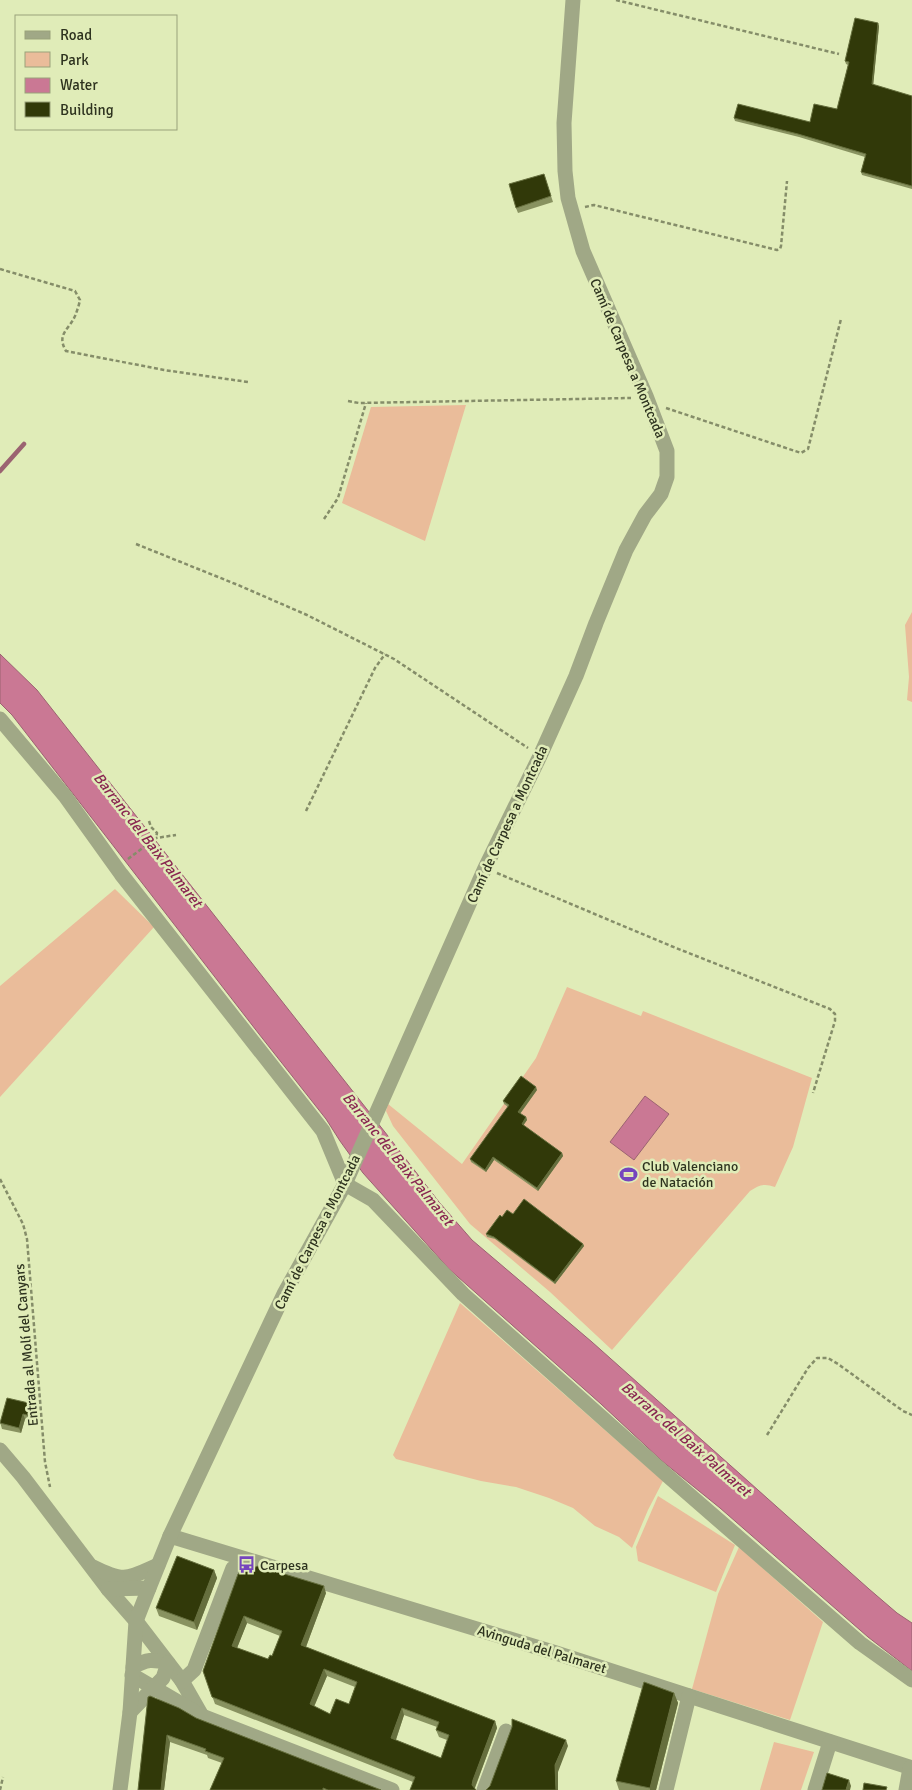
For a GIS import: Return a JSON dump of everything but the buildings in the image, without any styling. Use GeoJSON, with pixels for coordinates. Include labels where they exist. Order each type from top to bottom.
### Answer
{"type":"FeatureCollection","features":[{"type":"Feature","properties":{"kind":"street","name":"Camí de Carpesa a Montcada"},"geometry":{"type":"LineString","coordinates":[[120,1790],[130,1712],[139,1589],[158,1565],[284,1294],[347,1179],[485,868],[540,756],[576,676],[626,550],[645,515],[661,494],[667,477],[667,451],[647,399],[583,251],[568,198],[565,171],[564,123],[573,0]]}},
{"type":"Feature","properties":{"kind":"street"},"geometry":{"type":"LineString","coordinates":[[0,719],[65,796],[116,868],[323,1131],[347,1179],[373,1200],[462,1294],[860,1643],[912,1680]]}},
{"type":"Feature","properties":{"kind":"street"},"geometry":{"type":"LineString","coordinates":[[0,1450],[24,1477],[90,1566],[136,1621],[182,1681],[202,1716]]}},
{"type":"Feature","properties":{"kind":"street","name":"Avinguda del Palmaret"},"geometry":{"type":"LineString","coordinates":[[170,1536],[556,1653],[911,1768]]}},
{"type":"Feature","properties":{"kind":"street"},"geometry":{"type":"LineString","coordinates":[[139,1589],[158,1565]]}},
{"type":"Feature","properties":{"kind":"street"},"geometry":{"type":"LineString","coordinates":[[90,1566],[139,1589]]}},
{"type":"Feature","properties":{"kind":"street"},"geometry":{"type":"LineString","coordinates":[[182,1681],[194,1670],[233,1568]]}},
{"type":"Feature","properties":{"kind":"street"},"geometry":{"type":"LineString","coordinates":[[108,1589],[139,1589]]}},
{"type":"Feature","properties":{"kind":"street"},"geometry":{"type":"LineString","coordinates":[[168,1663],[156,1660],[144,1661],[132,1671],[153,1687],[202,1716],[392,1790]]}},
{"type":"Feature","properties":{"kind":"street"},"geometry":{"type":"LineString","coordinates":[[130,1712],[163,1678],[168,1663]]}},
{"type":"Feature","properties":{"kind":"street"},"geometry":{"type":"LineString","coordinates":[[666,1790],[689,1696]]}},
{"type":"Feature","properties":{"kind":"street"},"geometry":{"type":"LineString","coordinates":[[484,1790],[506,1731]]}},
{"type":"Feature","properties":{"kind":"street"},"geometry":{"type":"LineString","coordinates":[[815,1790],[830,1742]]}},
{"type":"Feature","properties":{"kind":"street"},"geometry":{"type":"LineString","coordinates":[[906,1790],[911,1768]]}},
{"type":"Feature","properties":{"kind":"path"},"geometry":{"type":"LineString","coordinates":[[616,0],[839,54]]}},
{"type":"Feature","properties":{"kind":"path"},"geometry":{"type":"LineString","coordinates":[[571,210],[594,205],[777,250],[781,246],[787,180]]}},
{"type":"Feature","properties":{"kind":"path"},"geometry":{"type":"LineString","coordinates":[[0,269],[75,291],[80,300],[75,317],[64,332],[62,344],[66,351],[164,370],[248,382]]}},
{"type":"Feature","properties":{"kind":"path"},"geometry":{"type":"LineString","coordinates":[[348,401],[366,403],[647,399],[801,453],[808,449],[842,319]]}},
{"type":"Feature","properties":{"kind":"path"},"geometry":{"type":"LineString","coordinates":[[324,519],[338,498],[366,403]]}},
{"type":"Feature","properties":{"kind":"path"},"geometry":{"type":"LineString","coordinates":[[136,544],[281,604],[385,654],[540,756]]}},
{"type":"Feature","properties":{"kind":"path"},"geometry":{"type":"LineString","coordinates":[[306,811],[375,668],[385,654]]}},
{"type":"Feature","properties":{"kind":"path"},"geometry":{"type":"LineString","coordinates":[[149,821],[151,827],[157,833],[156,838]]}},
{"type":"Feature","properties":{"kind":"path"},"geometry":{"type":"LineString","coordinates":[[116,868],[156,838],[176,835]]}},
{"type":"Feature","properties":{"kind":"path"},"geometry":{"type":"LineString","coordinates":[[485,868],[664,943],[830,1009],[835,1014],[835,1020],[813,1093]]}},
{"type":"Feature","properties":{"kind":"path","name":"Entrada al Molí del Canyars"},"geometry":{"type":"LineString","coordinates":[[0,1179],[23,1224],[27,1239],[46,1462],[50,1488]]}},
{"type":"Feature","properties":{"kind":"path"},"geometry":{"type":"LineString","coordinates":[[766,1435],[808,1368],[817,1358],[828,1358],[912,1415]]}},
{"type":"Feature","properties":{"kind":"path"},"geometry":{"type":"LineString","coordinates":[[0,1790],[3,1777]]}},
{"type":"Feature","properties":{"kind":"green space"},"geometry":{"type":"Polygon","coordinates":[[[466,405],[425,541],[342,503],[371,407],[466,405]]]}},
{"type":"Feature","properties":{"kind":"green space"},"geometry":{"type":"Polygon","coordinates":[[[912,612],[912,702],[907,700],[909,677],[905,625],[912,612]]]}},
{"type":"Feature","properties":{"kind":"green space"},"geometry":{"type":"Polygon","coordinates":[[[115,889],[154,927],[0,1097],[0,986],[115,889]]]}},
{"type":"Feature","properties":{"kind":"green space","name":"Club Valenciano de Natación"},"geometry":{"type":"Polygon","coordinates":[[[567,987],[641,1016],[643,1011],[812,1078],[793,1147],[775,1187],[762,1185],[750,1191],[612,1350],[550,1292],[470,1224],[393,1126],[386,1111],[388,1104],[462,1164],[536,1058],[567,987]]]}},
{"type":"Feature","properties":{"kind":"green space"},"geometry":{"type":"Polygon","coordinates":[[[460,1303],[663,1481],[632,1548],[619,1537],[595,1526],[573,1508],[549,1498],[516,1487],[481,1481],[396,1459],[393,1455],[460,1303]]]}},
{"type":"Feature","properties":{"kind":"green space"},"geometry":{"type":"Polygon","coordinates":[[[658,1496],[735,1545],[716,1592],[638,1561],[636,1547],[658,1496]]]}},
{"type":"Feature","properties":{"kind":"green space"},"geometry":{"type":"Polygon","coordinates":[[[739,1547],[823,1622],[790,1720],[692,1689],[718,1594],[739,1547]]]}},
{"type":"Feature","properties":{"kind":"green space"},"geometry":{"type":"Polygon","coordinates":[[[774,1742],[814,1752],[801,1790],[760,1790],[774,1742]]]}},
{"type":"Feature","properties":{"kind":"water","name":"Barranc del Baix Palmaret"},"geometry":{"type":"Polygon","coordinates":[[[0,654],[37,690],[439,1202],[472,1240],[592,1342],[869,1589],[912,1623],[912,1671],[868,1637],[720,1508],[662,1461],[449,1269],[363,1173],[326,1119],[12,715],[0,703],[0,654]]]}},
{"type":"Feature","properties":{"kind":"water"},"geometry":{"type":"Polygon","coordinates":[[[645,1096],[669,1114],[634,1160],[610,1142],[645,1096]]]}},
{"type":"Feature","properties":{"kind":"waterway"},"geometry":{"type":"LineString","coordinates":[[0,471],[24,444]]}},
{"type":"Feature","properties":{"kind":"place","name":"Club Valenciano de Natación"},"geometry":{"type":"Point","coordinates":[628,1174]}},
{"type":"Feature","properties":{"kind":"place","name":"Carpesa"},"geometry":{"type":"Point","coordinates":[246,1565]}}]}
